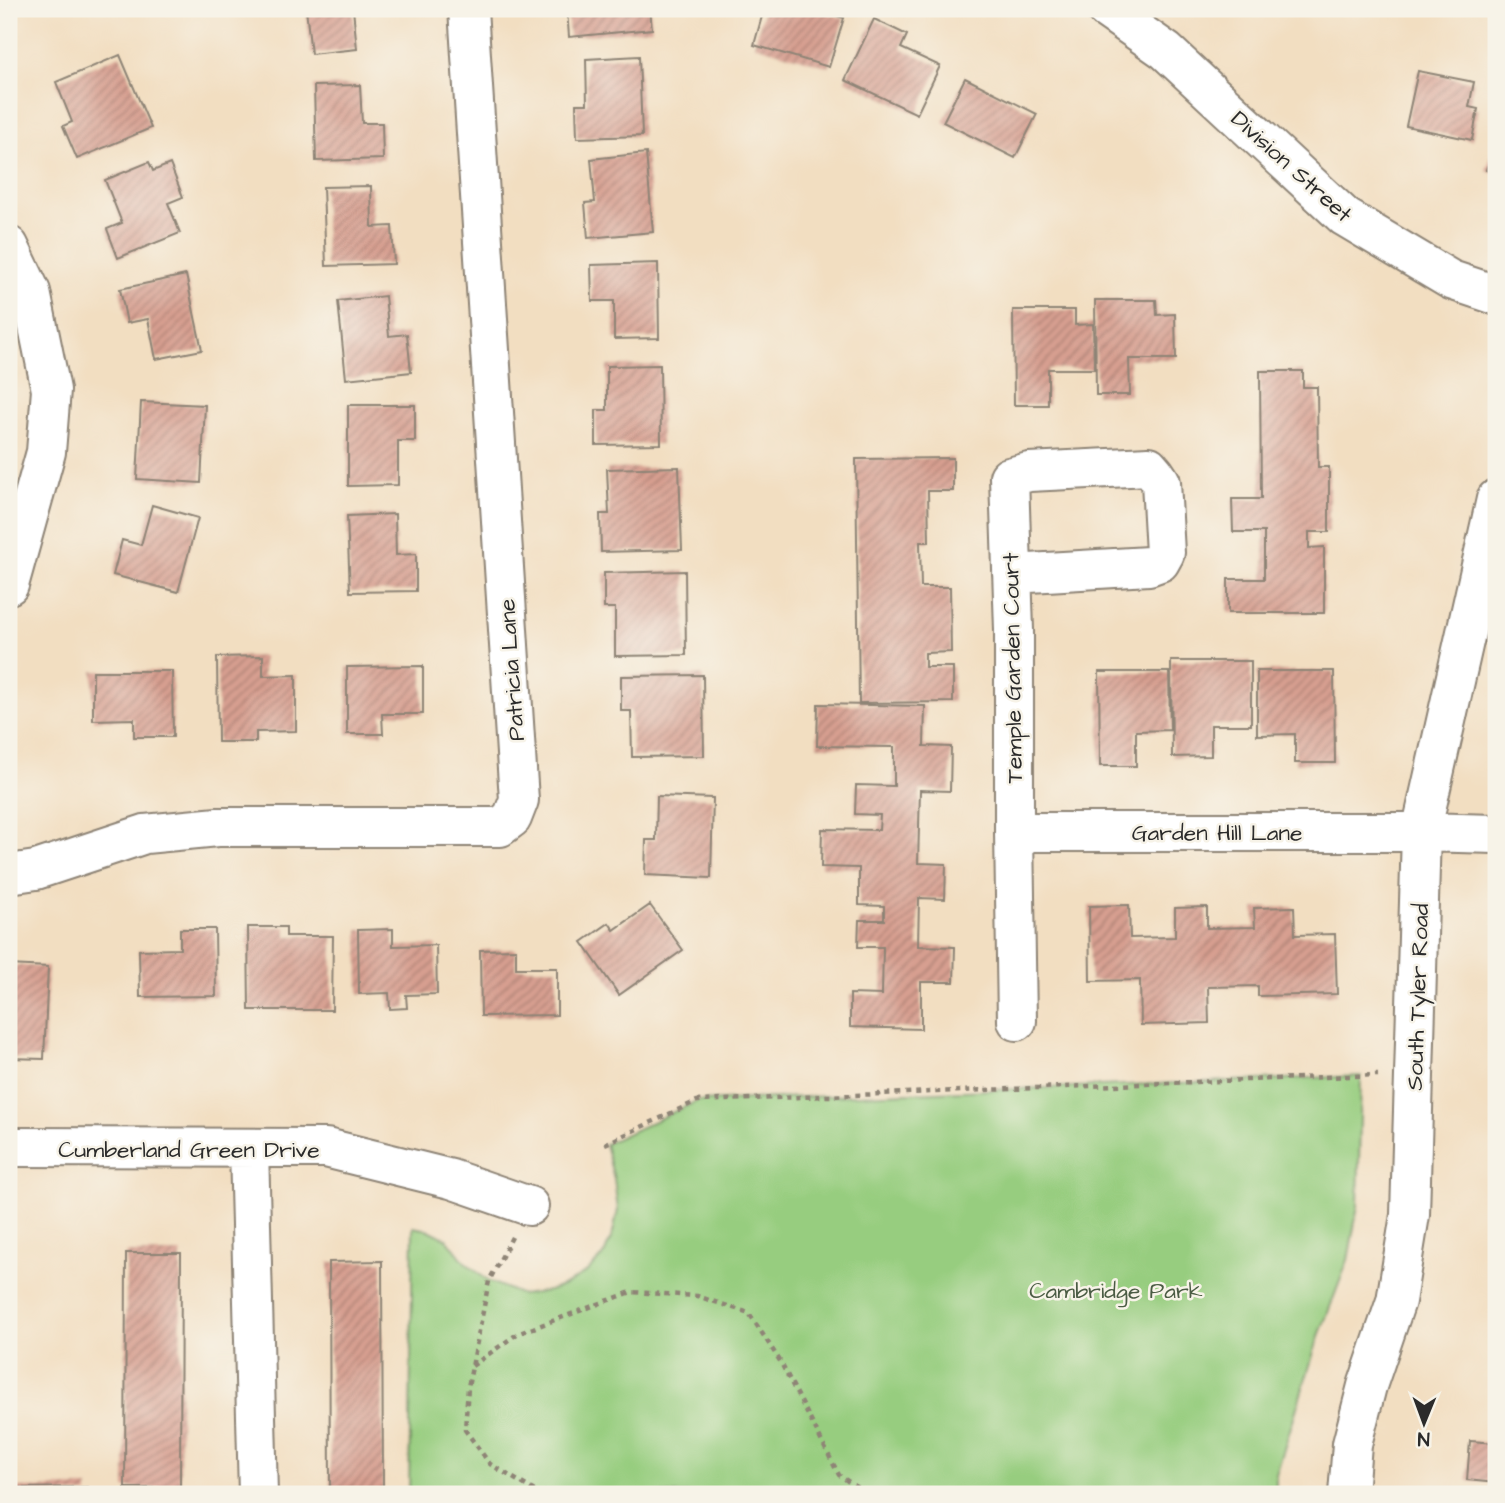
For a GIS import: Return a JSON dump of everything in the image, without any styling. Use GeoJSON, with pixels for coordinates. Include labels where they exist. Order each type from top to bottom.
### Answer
{"type":"FeatureCollection","features":[{"type":"Feature","properties":{"kind":"street","name":"Patricia Lane"},"geometry":{"type":"LineString","coordinates":[[9,874],[36,870],[145,834],[218,827],[500,827],[512,818],[519,800],[468,9]]}},
{"type":"Feature","properties":{"kind":"street","name":"Division Street"},"geometry":{"type":"LineString","coordinates":[[1106,9],[1166,51],[1345,217],[1451,280],[1496,295]]}},
{"type":"Feature","properties":{"kind":"street"},"geometry":{"type":"LineString","coordinates":[[9,246],[31,292],[51,390],[46,452],[9,585]]}},
{"type":"Feature","properties":{"kind":"street","name":"Temple Garden Court"},"geometry":{"type":"LineString","coordinates":[[1012,574],[1149,566],[1160,562],[1165,553],[1161,482],[1156,473],[1149,466],[1028,472],[1009,477],[1012,574],[1014,630],[1017,1021]]}},
{"type":"Feature","properties":{"kind":"street","name":"South Tyler Road"},"geometry":{"type":"LineString","coordinates":[[1348,1494],[1352,1444],[1367,1386],[1396,1301],[1410,1215],[1421,832],[1496,499]]}},
{"type":"Feature","properties":{"kind":"street","name":"Garden Hill Lane"},"geometry":{"type":"LineString","coordinates":[[1014,832],[1496,834]]}},
{"type":"Feature","properties":{"kind":"street","name":"Cumberland Green Drive"},"geometry":{"type":"LineString","coordinates":[[9,1147],[326,1148],[451,1179],[529,1206]]}},
{"type":"Feature","properties":{"kind":"street"},"geometry":{"type":"LineString","coordinates":[[249,1148],[258,1494]]}},
{"type":"Feature","properties":{"kind":"path"},"geometry":{"type":"LineString","coordinates":[[605,1144],[697,1101],[1380,1075]]}},
{"type":"Feature","properties":{"kind":"path"},"geometry":{"type":"LineString","coordinates":[[529,1206],[489,1281],[468,1387],[465,1430],[490,1464],[533,1490],[533,1494]]}},
{"type":"Feature","properties":{"kind":"path"},"geometry":{"type":"LineString","coordinates":[[472,1366],[517,1334],[631,1293],[697,1296],[749,1313],[780,1361],[839,1475],[866,1494]]}},
{"type":"Feature","properties":{"kind":"green space","name":"Cambridge Park"},"geometry":{"type":"Polygon","coordinates":[[[1361,1076],[1358,1206],[1348,1260],[1319,1336],[1276,1475],[1276,1494],[409,1494],[413,1227],[429,1230],[447,1239],[465,1262],[488,1281],[522,1295],[549,1291],[567,1284],[588,1271],[604,1255],[613,1233],[618,1210],[605,1144],[697,1101],[1361,1076]]]}},
{"type":"Feature","properties":{"kind":"building"},"geometry":{"type":"Polygon","coordinates":[[[306,9],[353,9],[357,49],[311,54],[306,9]]]}},
{"type":"Feature","properties":{"kind":"building"},"geometry":{"type":"Polygon","coordinates":[[[567,9],[650,9],[652,29],[569,37],[567,9]]]}},
{"type":"Feature","properties":{"kind":"building"},"geometry":{"type":"Polygon","coordinates":[[[764,9],[813,9],[844,18],[829,67],[754,45],[764,9]]]}},
{"type":"Feature","properties":{"kind":"building"},"geometry":{"type":"Polygon","coordinates":[[[874,19],[907,35],[901,48],[940,66],[917,114],[845,80],[874,19]]]}},
{"type":"Feature","properties":{"kind":"building"},"geometry":{"type":"Polygon","coordinates":[[[120,55],[151,128],[77,159],[63,126],[72,122],[56,82],[120,55]]]}},
{"type":"Feature","properties":{"kind":"building"},"geometry":{"type":"Polygon","coordinates":[[[639,56],[642,136],[577,138],[576,104],[587,104],[586,59],[639,56]]]}},
{"type":"Feature","properties":{"kind":"building"},"geometry":{"type":"Polygon","coordinates":[[[1418,71],[1474,82],[1469,107],[1478,109],[1472,140],[1406,126],[1418,71]]]}},
{"type":"Feature","properties":{"kind":"building"},"geometry":{"type":"Polygon","coordinates":[[[965,78],[1037,114],[1015,158],[943,122],[965,78]]]}},
{"type":"Feature","properties":{"kind":"building"},"geometry":{"type":"Polygon","coordinates":[[[360,85],[362,123],[382,123],[383,159],[316,161],[314,86],[360,85]]]}},
{"type":"Feature","properties":{"kind":"building"},"geometry":{"type":"Polygon","coordinates":[[[1496,145],[1496,174],[1486,170],[1496,145]]]}},
{"type":"Feature","properties":{"kind":"building"},"geometry":{"type":"Polygon","coordinates":[[[646,153],[653,232],[588,238],[585,203],[595,202],[591,159],[646,153]]]}},
{"type":"Feature","properties":{"kind":"building"},"geometry":{"type":"Polygon","coordinates":[[[149,162],[153,171],[170,164],[183,197],[168,203],[180,233],[118,258],[107,229],[122,223],[105,180],[149,162]]]}},
{"type":"Feature","properties":{"kind":"building"},"geometry":{"type":"Polygon","coordinates":[[[371,186],[372,227],[392,226],[394,264],[326,266],[323,187],[371,186]]]}},
{"type":"Feature","properties":{"kind":"building"},"geometry":{"type":"Polygon","coordinates":[[[658,263],[659,338],[614,339],[614,301],[592,301],[591,265],[658,263]]]}},
{"type":"Feature","properties":{"kind":"building"},"geometry":{"type":"Polygon","coordinates":[[[186,275],[202,350],[156,359],[148,319],[127,323],[120,289],[186,275]]]}},
{"type":"Feature","properties":{"kind":"building"},"geometry":{"type":"Polygon","coordinates":[[[385,296],[389,336],[407,334],[411,372],[346,379],[338,301],[385,296]]]}},
{"type":"Feature","properties":{"kind":"building"},"geometry":{"type":"Polygon","coordinates":[[[1095,300],[1156,300],[1157,315],[1175,314],[1176,359],[1129,359],[1130,395],[1096,395],[1095,300]]]}},
{"type":"Feature","properties":{"kind":"building"},"geometry":{"type":"Polygon","coordinates":[[[1013,310],[1075,310],[1075,325],[1093,324],[1094,369],[1048,369],[1048,405],[1014,405],[1013,310]]]}},
{"type":"Feature","properties":{"kind":"building"},"geometry":{"type":"Polygon","coordinates":[[[660,365],[661,444],[596,445],[596,410],[607,410],[607,366],[660,365]]]}},
{"type":"Feature","properties":{"kind":"building"},"geometry":{"type":"Polygon","coordinates":[[[1260,371],[1303,371],[1303,387],[1317,387],[1318,467],[1329,467],[1329,532],[1309,532],[1309,548],[1324,547],[1324,613],[1228,613],[1228,579],[1264,579],[1264,532],[1233,532],[1232,499],[1261,499],[1260,371]]]}},
{"type":"Feature","properties":{"kind":"building"},"geometry":{"type":"Polygon","coordinates":[[[141,402],[205,405],[201,483],[137,479],[141,402]]]}},
{"type":"Feature","properties":{"kind":"building"},"geometry":{"type":"Polygon","coordinates":[[[348,405],[415,405],[415,441],[398,441],[398,485],[348,486],[348,405]]]}},
{"type":"Feature","properties":{"kind":"building"},"geometry":{"type":"Polygon","coordinates":[[[953,458],[953,491],[928,491],[929,542],[920,542],[921,587],[950,587],[951,652],[925,653],[925,667],[953,667],[953,702],[859,703],[856,459],[953,458]]]}},
{"type":"Feature","properties":{"kind":"building"},"geometry":{"type":"Polygon","coordinates":[[[679,467],[682,550],[601,552],[600,514],[609,514],[607,469],[679,467]]]}},
{"type":"Feature","properties":{"kind":"building"},"geometry":{"type":"Polygon","coordinates":[[[152,505],[198,518],[178,592],[113,575],[122,540],[141,545],[152,505]]]}},
{"type":"Feature","properties":{"kind":"building"},"geometry":{"type":"Polygon","coordinates":[[[395,514],[396,555],[416,554],[416,591],[350,592],[347,516],[395,514]]]}},
{"type":"Feature","properties":{"kind":"building"},"geometry":{"type":"Polygon","coordinates":[[[685,571],[686,655],[615,656],[615,608],[604,608],[604,573],[685,571]]]}},
{"type":"Feature","properties":{"kind":"building"},"geometry":{"type":"Polygon","coordinates":[[[263,656],[263,676],[296,675],[296,731],[256,732],[256,742],[218,742],[217,657],[263,656]]]}},
{"type":"Feature","properties":{"kind":"building"},"geometry":{"type":"Polygon","coordinates":[[[1171,661],[1251,661],[1251,725],[1211,725],[1211,756],[1172,757],[1171,661]]]}},
{"type":"Feature","properties":{"kind":"building"},"geometry":{"type":"Polygon","coordinates":[[[423,666],[423,714],[382,714],[383,734],[347,734],[347,667],[423,666]]]}},
{"type":"Feature","properties":{"kind":"building"},"geometry":{"type":"Polygon","coordinates":[[[93,671],[172,671],[173,737],[134,737],[134,719],[93,720],[93,671]]]}},
{"type":"Feature","properties":{"kind":"building"},"geometry":{"type":"Polygon","coordinates":[[[1257,671],[1334,671],[1335,763],[1295,763],[1295,734],[1257,735],[1257,671]]]}},
{"type":"Feature","properties":{"kind":"building"},"geometry":{"type":"Polygon","coordinates":[[[1099,672],[1169,672],[1170,730],[1136,731],[1136,766],[1100,766],[1099,672]]]}},
{"type":"Feature","properties":{"kind":"building"},"geometry":{"type":"Polygon","coordinates":[[[703,675],[704,756],[632,757],[631,711],[621,711],[621,676],[703,675]]]}},
{"type":"Feature","properties":{"kind":"building"},"geometry":{"type":"Polygon","coordinates":[[[818,704],[925,706],[924,746],[951,747],[950,791],[920,790],[918,863],[946,864],[945,899],[919,898],[918,946],[955,947],[954,982],[921,982],[921,1029],[850,1027],[850,994],[882,995],[883,947],[858,947],[859,920],[884,920],[884,906],[859,905],[859,868],[821,867],[822,829],[879,830],[880,815],[855,814],[856,785],[894,786],[894,747],[817,746],[818,704]]]}},
{"type":"Feature","properties":{"kind":"building"},"geometry":{"type":"Polygon","coordinates":[[[657,796],[713,798],[711,878],[645,875],[646,840],[656,840],[657,796]]]}},
{"type":"Feature","properties":{"kind":"building"},"geometry":{"type":"Polygon","coordinates":[[[650,905],[683,950],[619,995],[582,942],[609,923],[614,930],[650,905]]]}},
{"type":"Feature","properties":{"kind":"building"},"geometry":{"type":"Polygon","coordinates":[[[1129,905],[1130,938],[1175,937],[1175,908],[1207,907],[1207,928],[1255,927],[1254,908],[1294,907],[1295,935],[1335,934],[1337,994],[1258,996],[1258,986],[1208,987],[1209,1023],[1141,1025],[1140,980],[1090,981],[1089,906],[1129,905]]]}},
{"type":"Feature","properties":{"kind":"building"},"geometry":{"type":"Polygon","coordinates":[[[248,927],[286,927],[286,936],[333,936],[332,1010],[249,1010],[248,927]]]}},
{"type":"Feature","properties":{"kind":"building"},"geometry":{"type":"Polygon","coordinates":[[[180,929],[215,929],[216,996],[140,997],[139,950],[180,949],[180,929]]]}},
{"type":"Feature","properties":{"kind":"building"},"geometry":{"type":"Polygon","coordinates":[[[393,929],[393,946],[436,945],[437,994],[406,995],[407,1008],[390,1009],[389,993],[359,994],[358,930],[393,929]]]}},
{"type":"Feature","properties":{"kind":"building"},"geometry":{"type":"Polygon","coordinates":[[[516,949],[516,968],[557,968],[557,1015],[481,1016],[480,950],[516,949]]]}},
{"type":"Feature","properties":{"kind":"building"},"geometry":{"type":"Polygon","coordinates":[[[9,965],[48,967],[44,1059],[9,1058],[9,965]]]}},
{"type":"Feature","properties":{"kind":"building"},"geometry":{"type":"Polygon","coordinates":[[[126,1253],[181,1253],[180,1488],[125,1488],[126,1253]]]}},
{"type":"Feature","properties":{"kind":"building"},"geometry":{"type":"Polygon","coordinates":[[[382,1261],[383,1494],[330,1494],[329,1262],[382,1261]]]}},
{"type":"Feature","properties":{"kind":"building"},"geometry":{"type":"Polygon","coordinates":[[[1496,1339],[1496,1356],[1491,1354],[1496,1339]]]}},
{"type":"Feature","properties":{"kind":"building"},"geometry":{"type":"Polygon","coordinates":[[[1470,1441],[1496,1443],[1496,1483],[1467,1480],[1470,1441]]]}},
{"type":"Feature","properties":{"kind":"building"},"geometry":{"type":"Polygon","coordinates":[[[88,1487],[88,1494],[12,1494],[12,1488],[88,1487]]]}}]}
